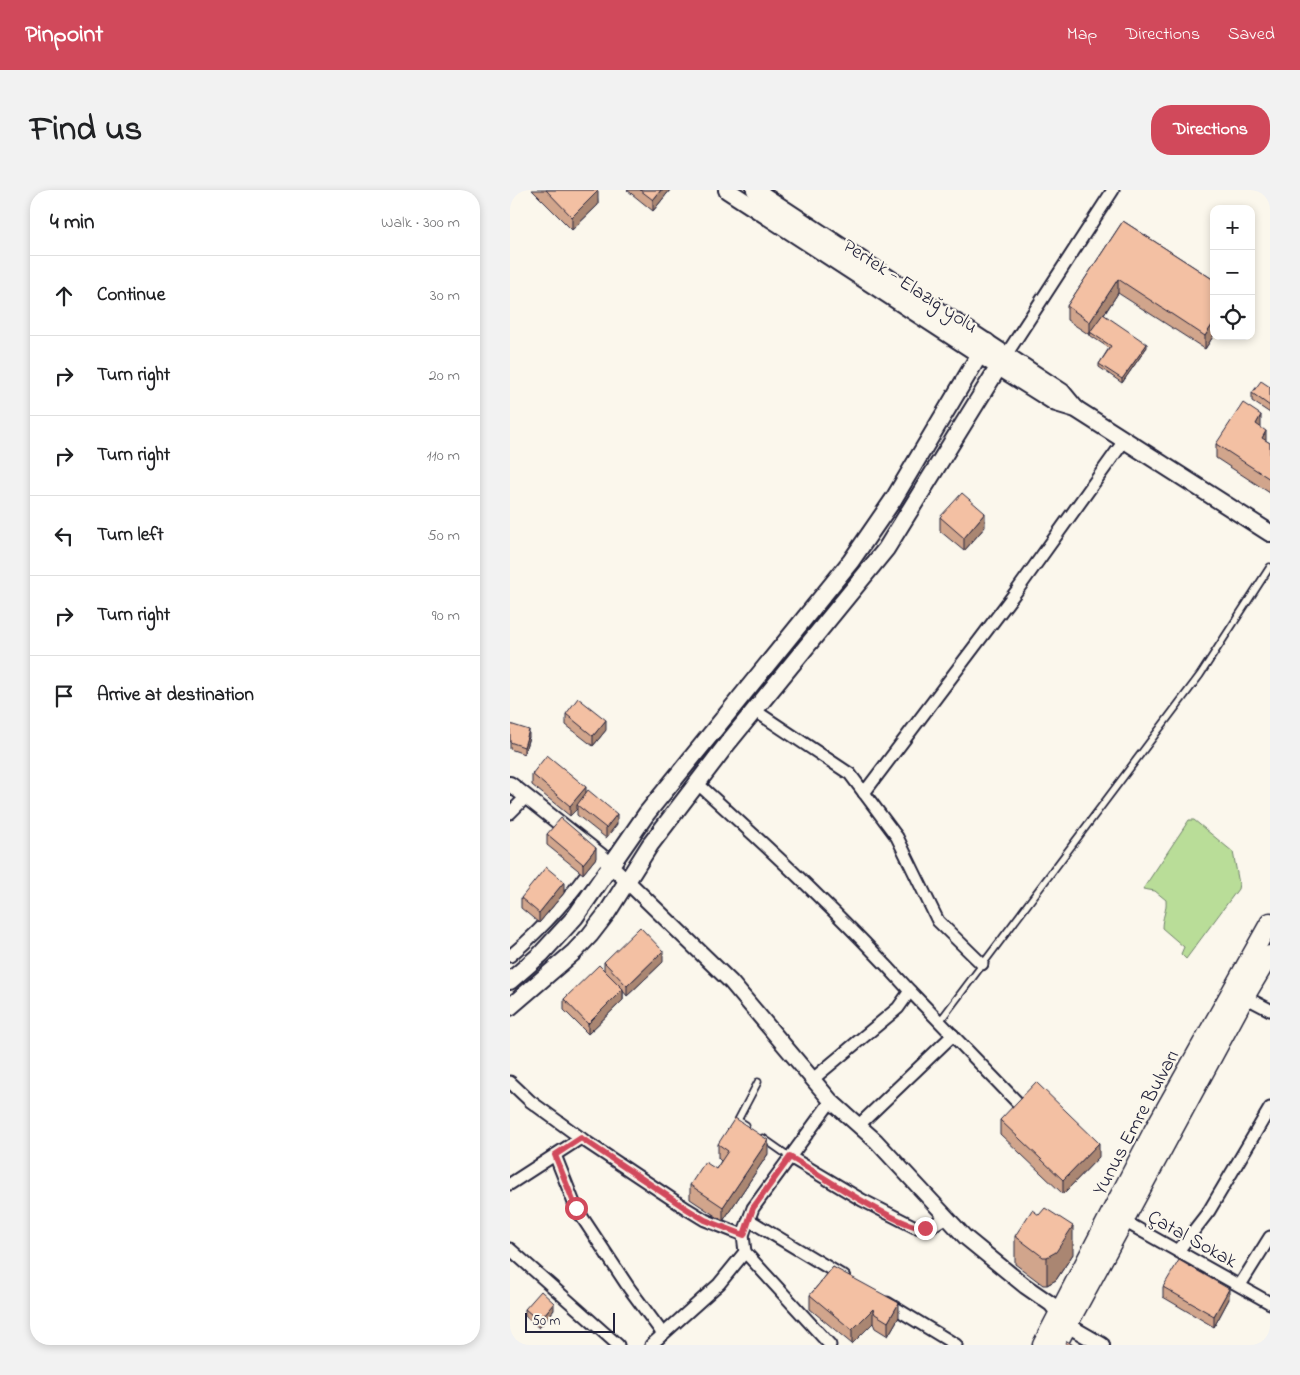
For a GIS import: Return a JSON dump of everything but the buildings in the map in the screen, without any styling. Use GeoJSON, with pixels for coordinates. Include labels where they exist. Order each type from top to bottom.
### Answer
{"type":"FeatureCollection","features":[{"type":"Feature","properties":{"kind":"main road","name":"Pertek - Elazığ yolu"},"geometry":{"type":"LineString","coordinates":[[727,190],[1002,361],[1056,403],[1076,409],[1270,533]]}},
{"type":"Feature","properties":{"kind":"main road","name":"Pertek - Elazığ yolu"},"geometry":{"type":"LineString","coordinates":[[755,190],[983,349]]}},
{"type":"Feature","properties":{"kind":"main road"},"geometry":{"type":"LineString","coordinates":[[510,981],[559,937],[576,917],[605,860],[646,813],[873,531],[983,349]]}},
{"type":"Feature","properties":{"kind":"main road"},"geometry":{"type":"LineString","coordinates":[[510,1007],[574,952],[607,913],[650,846],[697,783],[754,710],[886,550],[1002,361]]}},
{"type":"Feature","properties":{"kind":"main road","name":"Yunus Emre Bulvarı"},"geometry":{"type":"LineString","coordinates":[[1057,1345],[1064,1320],[1153,1131],[1270,922]]}},
{"type":"Feature","properties":{"kind":"main road","name":"Yunus Emre Bulvarı"},"geometry":{"type":"LineString","coordinates":[[1042,1345],[1064,1320],[1124,1221],[1245,997],[1270,955]]}},
{"type":"Feature","properties":{"kind":"street"},"geometry":{"type":"LineString","coordinates":[[1002,361],[1113,190]]}},
{"type":"Feature","properties":{"kind":"street"},"geometry":{"type":"LineString","coordinates":[[864,793],[1018,589],[1124,441]]}},
{"type":"Feature","properties":{"kind":"street"},"geometry":{"type":"LineString","coordinates":[[754,710],[850,774],[897,837],[938,921],[982,964]]}},
{"type":"Feature","properties":{"kind":"street"},"geometry":{"type":"LineString","coordinates":[[697,783],[780,858],[866,942],[1017,1102]]}},
{"type":"Feature","properties":{"kind":"street"},"geometry":{"type":"LineString","coordinates":[[510,784],[605,860],[731,982],[831,1101],[859,1125],[921,1187],[946,1218],[966,1237],[1024,1286],[1051,1304],[1064,1320],[1102,1345]]}},
{"type":"Feature","properties":{"kind":"street"},"geometry":{"type":"LineString","coordinates":[[510,813],[526,797]]}},
{"type":"Feature","properties":{"kind":"street"},"geometry":{"type":"LineString","coordinates":[[510,956],[537,934],[605,860]]}},
{"type":"Feature","properties":{"kind":"street"},"geometry":{"type":"LineString","coordinates":[[812,1079],[898,1008],[910,990]]}},
{"type":"Feature","properties":{"kind":"street"},"geometry":{"type":"LineString","coordinates":[[1245,997],[1270,1010]]}},
{"type":"Feature","properties":{"kind":"street"},"geometry":{"type":"LineString","coordinates":[[859,1125],[953,1035]]}},
{"type":"Feature","properties":{"kind":"street"},"geometry":{"type":"LineString","coordinates":[[510,1082],[530,1101],[581,1138],[687,1209],[705,1220],[744,1235]]}},
{"type":"Feature","properties":{"kind":"street"},"geometry":{"type":"LineString","coordinates":[[830,1345],[745,1252],[744,1235],[753,1208],[831,1101]]}},
{"type":"Feature","properties":{"kind":"street"},"geometry":{"type":"LineString","coordinates":[[1178,1251],[1209,1211],[1270,1108]]}},
{"type":"Feature","properties":{"kind":"street"},"geometry":{"type":"LineString","coordinates":[[510,1184],[581,1138]]}},
{"type":"Feature","properties":{"kind":"street"},"geometry":{"type":"LineString","coordinates":[[555,1155],[576,1208],[629,1288],[663,1334]]}},
{"type":"Feature","properties":{"kind":"street"},"geometry":{"type":"LineString","coordinates":[[790,1157],[862,1200],[915,1227],[930,1227],[946,1218]]}},
{"type":"Feature","properties":{"kind":"street"},"geometry":{"type":"LineString","coordinates":[[749,1220],[857,1285]]}},
{"type":"Feature","properties":{"kind":"street","name":"Çatal Sokak"},"geometry":{"type":"LineString","coordinates":[[1124,1221],[1270,1303]]}},
{"type":"Feature","properties":{"kind":"street"},"geometry":{"type":"LineString","coordinates":[[1240,1285],[1270,1237]]}},
{"type":"Feature","properties":{"kind":"street"},"geometry":{"type":"LineString","coordinates":[[651,1345],[719,1284],[745,1252]]}},
{"type":"Feature","properties":{"kind":"street"},"geometry":{"type":"LineString","coordinates":[[512,1256],[618,1345]]}},
{"type":"Feature","properties":{"kind":"street"},"geometry":{"type":"LineString","coordinates":[[873,1295],[956,1345]]}},
{"type":"Feature","properties":{"kind":"lane"},"geometry":{"type":"LineString","coordinates":[[940,1021],[1200,675],[1270,567]]}},
{"type":"Feature","properties":{"kind":"lane"},"geometry":{"type":"LineString","coordinates":[[753,1131],[738,1120],[758,1082]]}},
{"type":"Feature","properties":{"kind":"lane"},"geometry":{"type":"LineString","coordinates":[[760,1136],[790,1157]]}},
{"type":"Feature","properties":{"kind":"green space"},"geometry":{"type":"Polygon","coordinates":[[[1189,820],[1194,820],[1233,852],[1239,884],[1238,889],[1186,959],[1181,954],[1184,947],[1162,928],[1166,900],[1155,891],[1143,889],[1189,820]]]}},
{"type":"Feature","properties":{"kind":"route"},"geometry":{"type":"LineString","coordinates":[[576,1208],[555,1155],[581,1138],[705,1220],[744,1235],[753,1208],[790,1157],[862,1200],[915,1227],[925,1228]]}}]}
